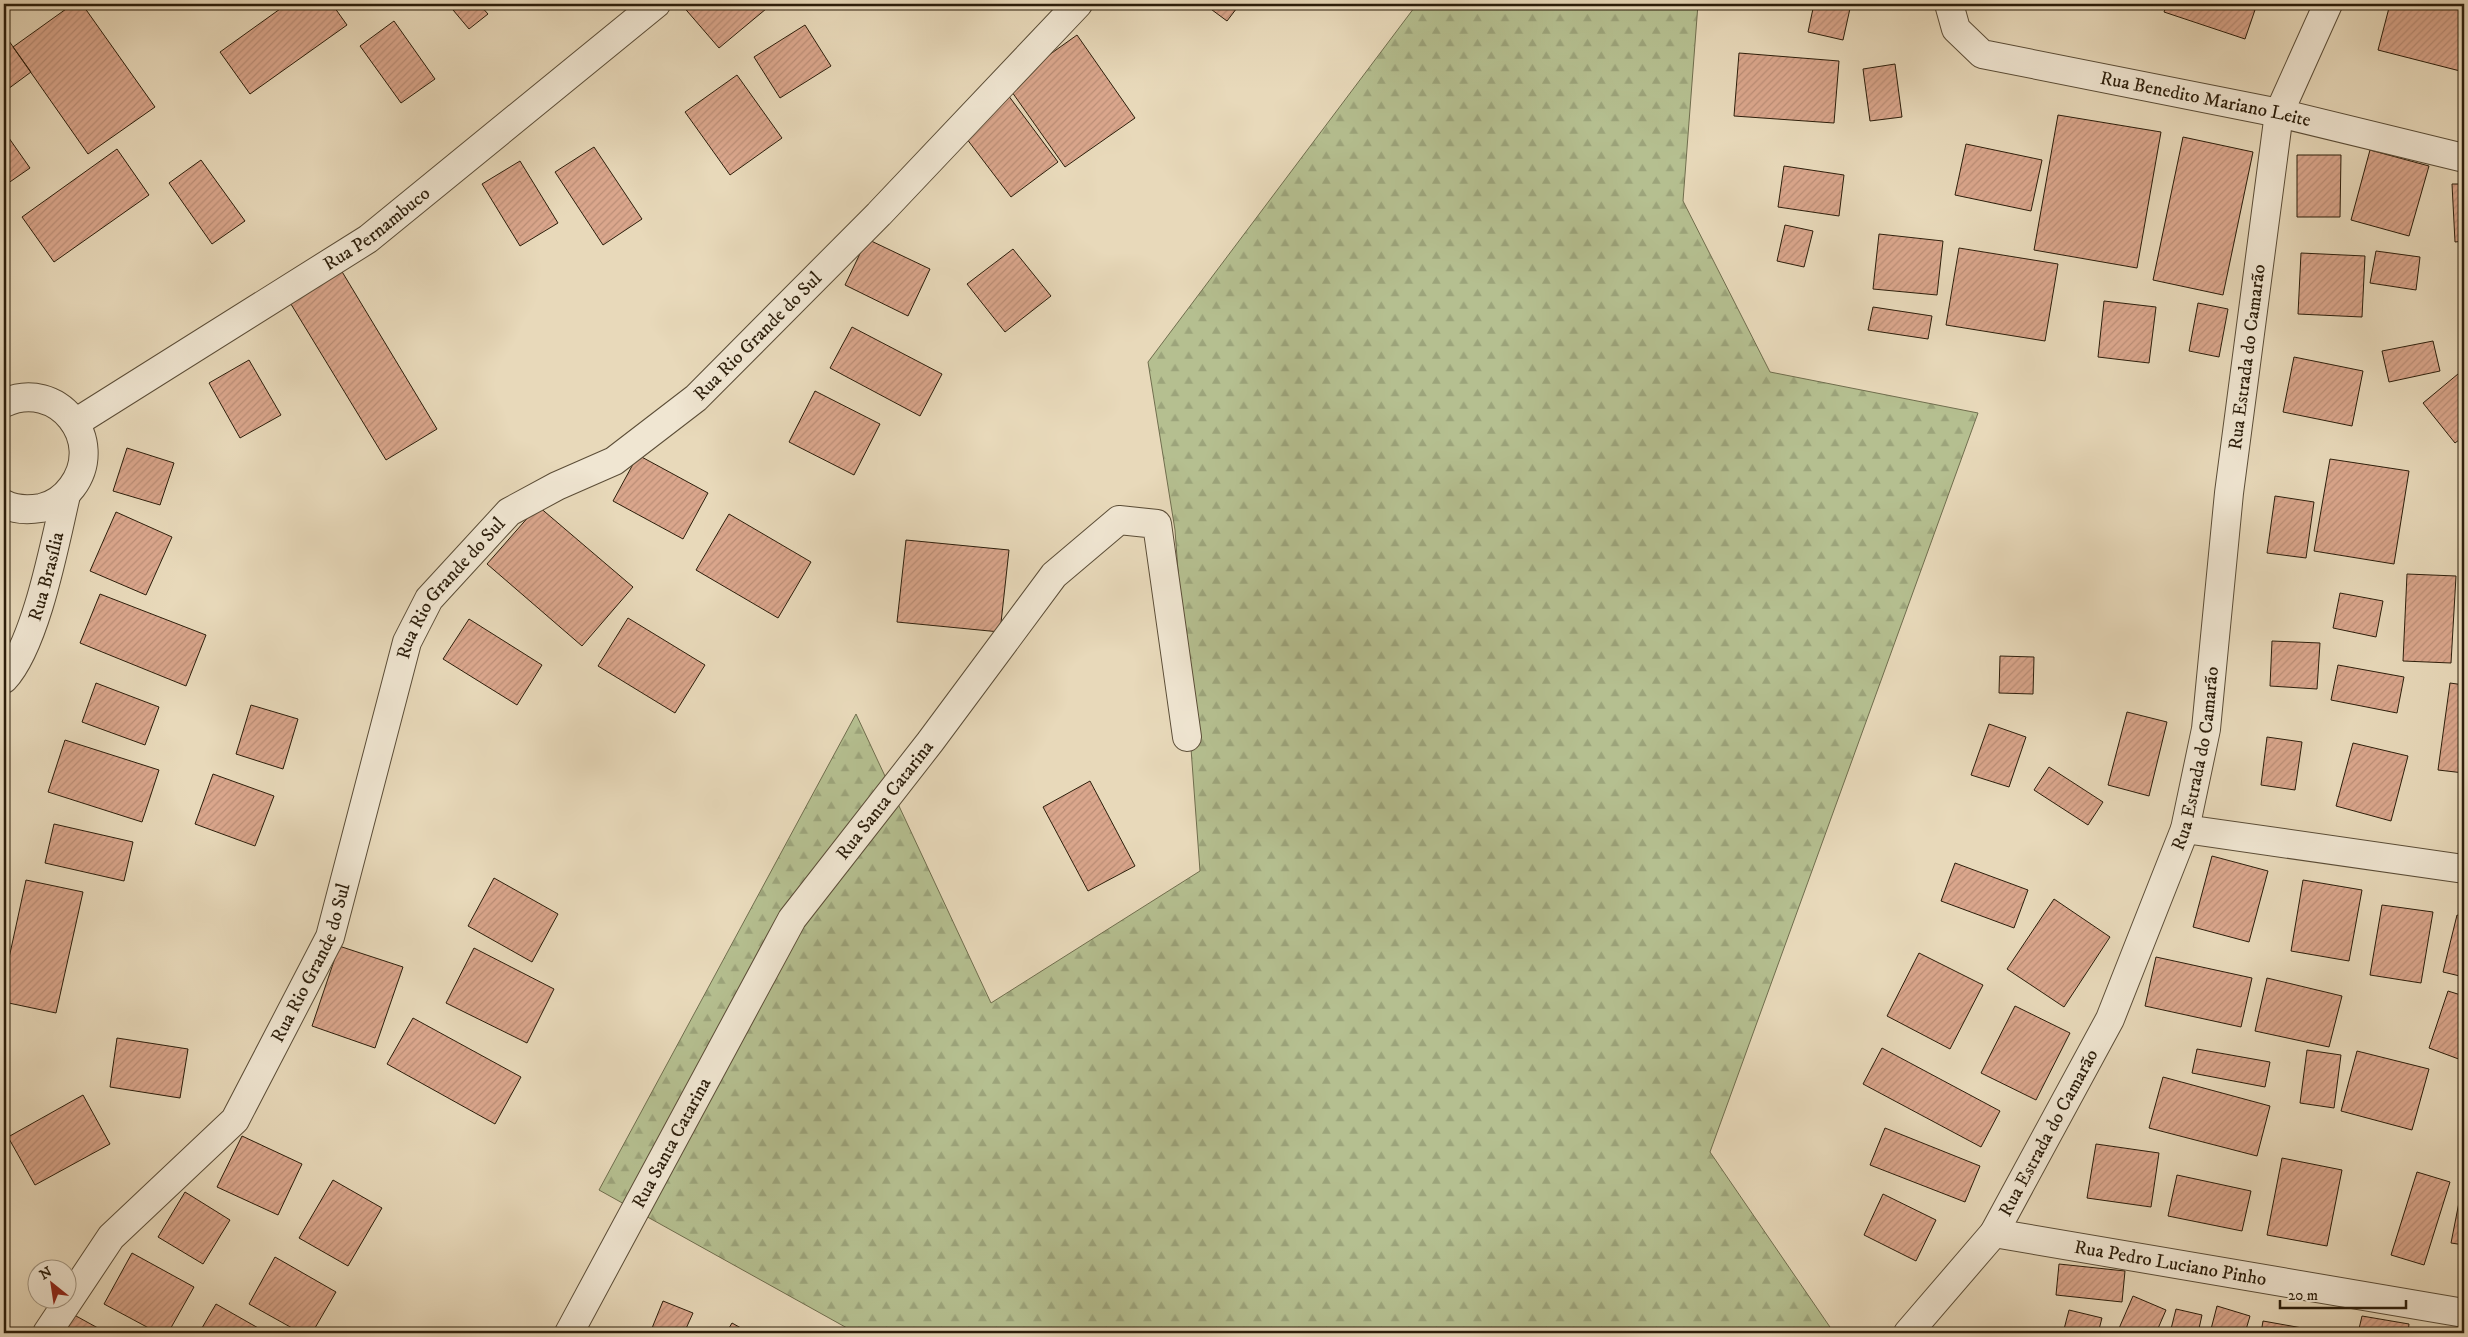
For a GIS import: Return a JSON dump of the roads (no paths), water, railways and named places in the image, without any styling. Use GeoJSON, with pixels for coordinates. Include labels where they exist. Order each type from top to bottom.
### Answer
{"type":"FeatureCollection","features":[{"type":"Feature","properties":{"kind":"street","name":"Rua Pernambuco"},"geometry":{"type":"LineString","coordinates":[[75,423],[368,239],[656,4]]}},
{"type":"Feature","properties":{"kind":"street","name":"Rua Rio Grande do Sul"},"geometry":{"type":"LineString","coordinates":[[47,1333],[111,1237],[235,1120],[330,937],[407,642],[429,599],[509,512],[557,486],[614,461],[696,398],[878,214],[1078,4]]}},
{"type":"Feature","properties":{"kind":"street","name":"Rua Estrada do Camarão"},"geometry":{"type":"LineString","coordinates":[[1908,1333],[1994,1234],[2110,1019],[2184,829],[2206,729],[2229,492],[2279,113],[2328,4]]}},
{"type":"Feature","properties":{"kind":"street","name":"Rua Benedito Mariano Leite"},"geometry":{"type":"LineString","coordinates":[[1952,16],[1982,54],[2279,113],[2464,158]]}},
{"type":"Feature","properties":{"kind":"street"},"geometry":{"type":"LineString","coordinates":[[4,401],[25,397],[45,400],[62,408],[75,423],[83,441],[84,460],[78,479],[66,495],[50,506],[31,510],[11,508],[4,504]]}},
{"type":"Feature","properties":{"kind":"street","name":"Rua Brasília"},"geometry":{"type":"LineString","coordinates":[[4,679],[11,672],[34,621],[66,495]]}},
{"type":"Feature","properties":{"kind":"street","name":"Rua Santa Catarina"},"geometry":{"type":"LineString","coordinates":[[569,1333],[792,919],[930,742],[1054,575],[1119,520],[1157,524],[1187,737]]}},
{"type":"Feature","properties":{"kind":"street"},"geometry":{"type":"LineString","coordinates":[[2184,829],[2464,870]]}},
{"type":"Feature","properties":{"kind":"street","name":"Rua Pedro Luciano Pinho"},"geometry":{"type":"LineString","coordinates":[[1994,1234],[2464,1313]]}}]}
